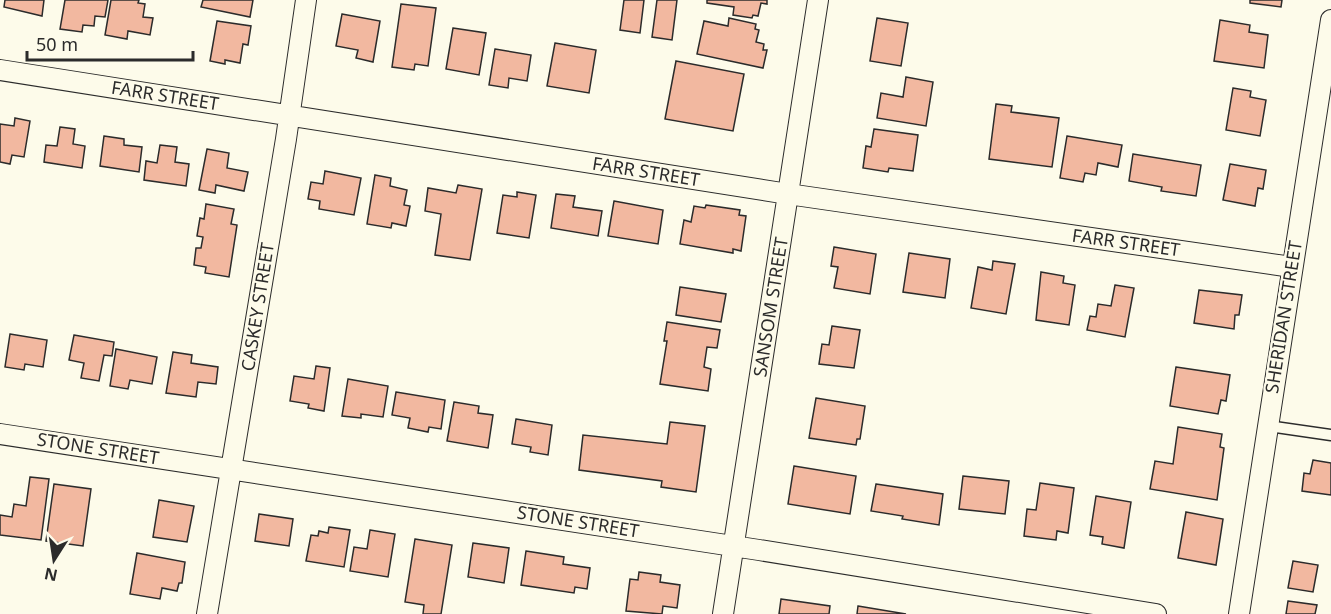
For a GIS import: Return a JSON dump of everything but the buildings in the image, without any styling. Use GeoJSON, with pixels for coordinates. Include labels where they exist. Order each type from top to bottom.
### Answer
{"type":"FeatureCollection","features":[{"type":"Feature","properties":{"kind":"street","name":"CASKEY STREET"},"geometry":{"type":"LineString","coordinates":[[207,614],[306,0]]}},
{"type":"Feature","properties":{"kind":"street","name":"SANSOM STREET"},"geometry":{"type":"LineString","coordinates":[[723,614],[818,0]]}},
{"type":"Feature","properties":{"kind":"street","name":"SHERIDAN STREET"},"geometry":{"type":"LineString","coordinates":[[1239,614],[1331,20]]}},
{"type":"Feature","properties":{"kind":"street","name":"FARR STREET"},"geometry":{"type":"LineString","coordinates":[[0,70],[788,194],[1292,267]]}},
{"type":"Feature","properties":{"kind":"street","name":"STONE STREET"},"geometry":{"type":"LineString","coordinates":[[0,434],[733,546],[1156,614]]}},
{"type":"Feature","properties":{"kind":"lane"},"geometry":{"type":"LineString","coordinates":[[1268,426],[1331,435]]}}]}
